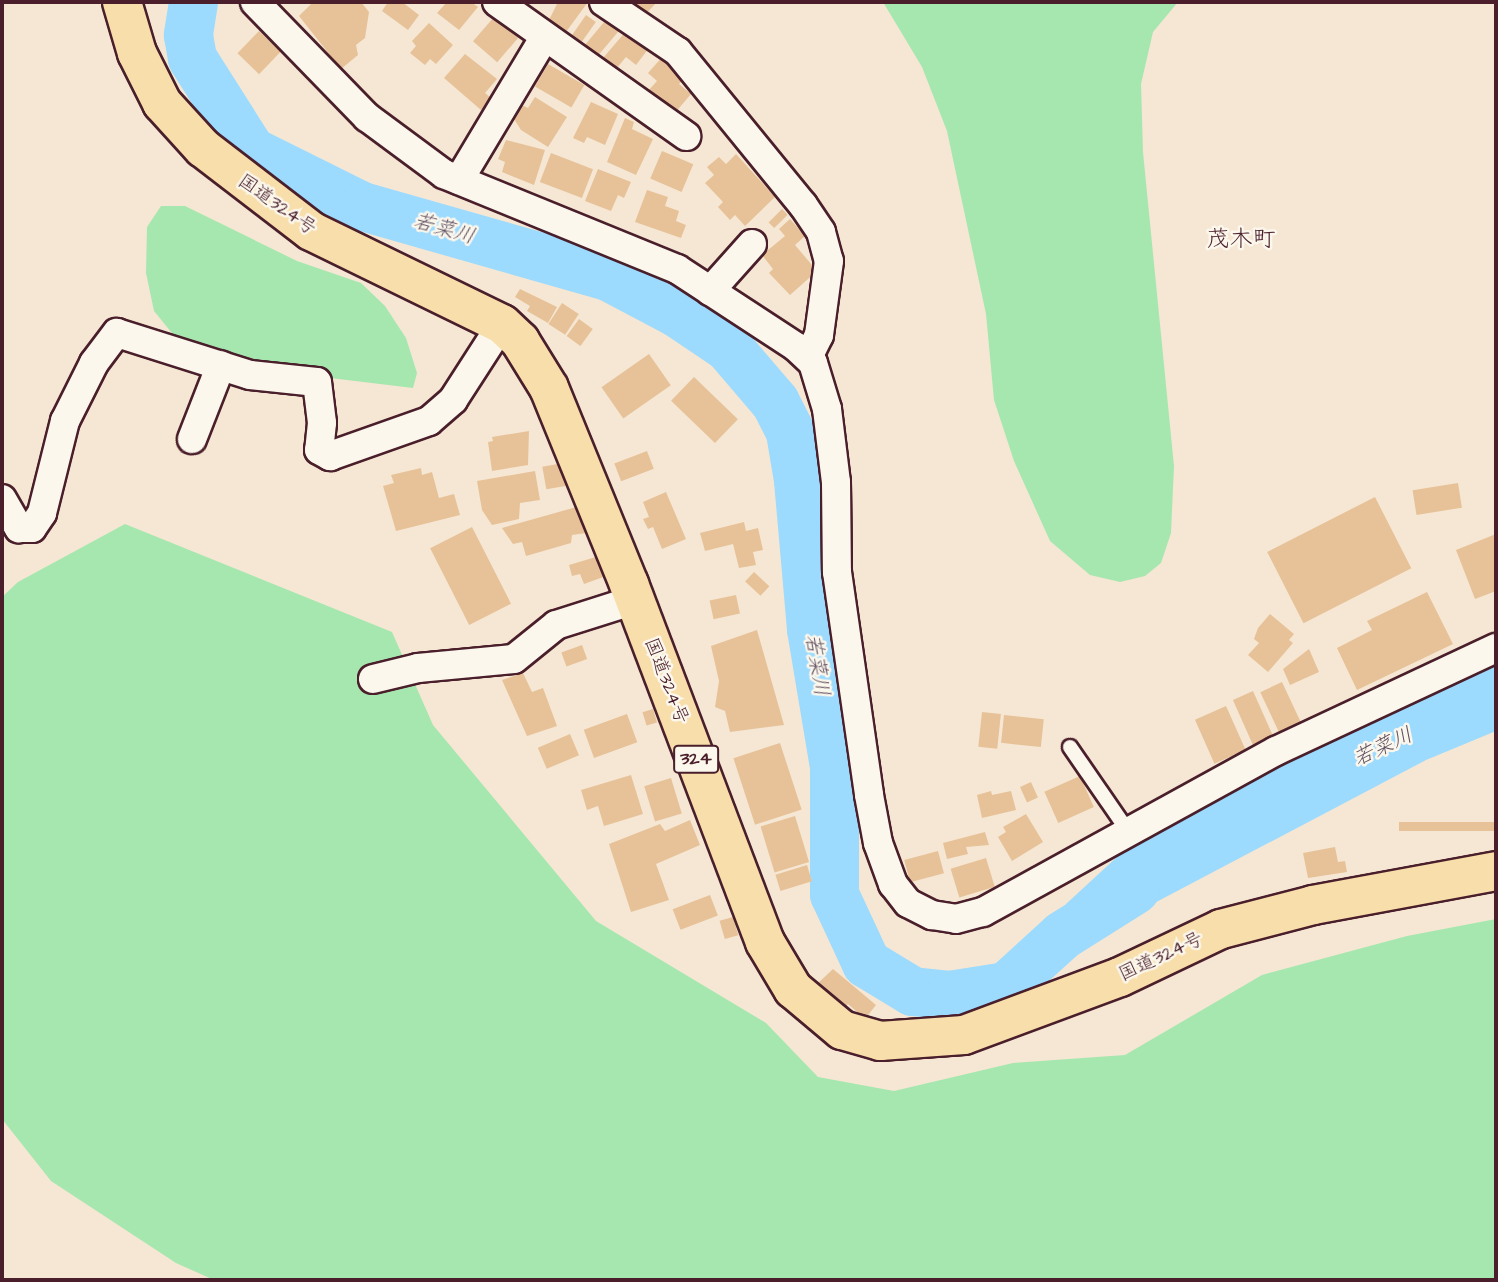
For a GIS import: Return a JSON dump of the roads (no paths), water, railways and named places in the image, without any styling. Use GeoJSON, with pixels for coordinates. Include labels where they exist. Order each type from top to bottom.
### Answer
{"type":"FeatureCollection","features":[{"type":"Feature","properties":{"kind":"highway","name":"国道324号"},"geometry":{"type":"LineString","coordinates":[[122,2],[136,53],[162,103],[203,148],[311,231],[502,324],[520,341],[549,388],[635,600],[765,942],[793,989],[823,1017],[858,1038],[901,1042],[964,1035],[1120,977],[1220,929],[1313,905],[1496,871]]}},
{"type":"Feature","properties":{"kind":"street"},"geometry":{"type":"LineString","coordinates":[[256,2],[367,117],[444,174],[677,269],[808,358],[825,397],[836,482],[837,572],[878,843],[893,884],[908,903],[932,915],[957,919],[983,912],[1128,831],[1199,797],[1276,751],[1496,648]]}},
{"type":"Feature","properties":{"kind":"street"},"geometry":{"type":"LineString","coordinates":[[497,2],[685,136]]}},
{"type":"Feature","properties":{"kind":"street"},"geometry":{"type":"LineString","coordinates":[[604,2],[678,52],[821,232],[829,261],[819,335],[808,358]]}},
{"type":"Feature","properties":{"kind":"street"},"geometry":{"type":"LineString","coordinates":[[459,180],[544,38]]}},
{"type":"Feature","properties":{"kind":"street"},"geometry":{"type":"LineString","coordinates":[[710,291],[752,244]]}},
{"type":"Feature","properties":{"kind":"street"},"geometry":{"type":"LineString","coordinates":[[2,499],[19,528],[32,528],[42,513],[65,421],[112,336],[127,333],[250,375],[317,382],[322,423],[319,450],[330,456],[429,421],[453,400],[502,324]]}},
{"type":"Feature","properties":{"kind":"street"},"geometry":{"type":"LineString","coordinates":[[192,439],[221,365]]}},
{"type":"Feature","properties":{"kind":"street"},"geometry":{"type":"LineString","coordinates":[[373,679],[418,668],[514,659],[556,625],[635,600]]}},
{"type":"Feature","properties":{"kind":"lane"},"geometry":{"type":"LineString","coordinates":[[1070,747],[1128,831]]}},
{"type":"Feature","properties":{"kind":"water"},"geometry":{"type":"Polygon","coordinates":[[[1496,662],[1496,731],[1426,760],[1088,938],[1066,904],[1130,845],[1307,745],[1496,662]]]}},
{"type":"Feature","properties":{"kind":"waterway","name":"若菜川"},"geometry":{"type":"LineString","coordinates":[[193,2],[188,35],[192,58],[251,151],[362,206],[608,276],[676,312],[728,347],[775,402],[790,432],[798,480],[811,629],[834,766],[834,894],[866,963],[912,991],[949,995],[1006,986],[1062,935],[1135,889]]}},
{"type":"Feature","properties":{"kind":"district","name":"茂木町"},"geometry":{"type":"Point","coordinates":[1241,239]}}]}
